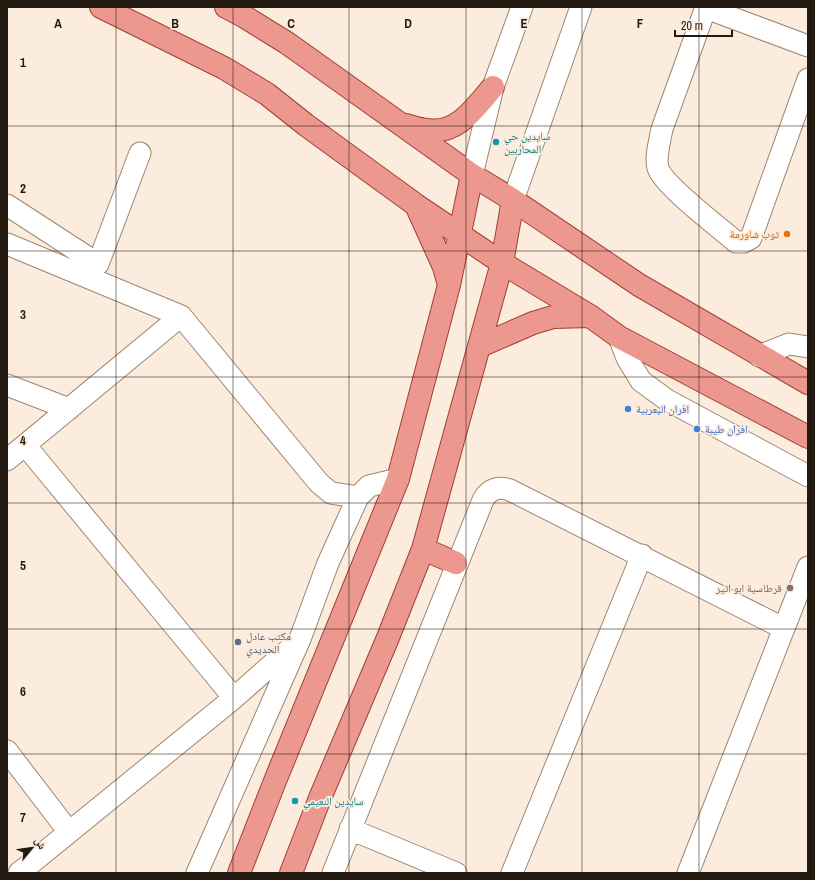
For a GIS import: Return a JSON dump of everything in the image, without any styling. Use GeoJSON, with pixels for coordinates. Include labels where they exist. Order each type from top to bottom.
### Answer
{"type":"FeatureCollection","features":[{"type":"Feature","properties":{"kind":"main road"},"geometry":{"type":"LineString","coordinates":[[101,7],[224,68],[267,94],[306,125],[416,204],[502,263],[590,316],[620,337],[808,437]]}},
{"type":"Feature","properties":{"kind":"main road"},"geometry":{"type":"LineString","coordinates":[[226,7],[287,43],[472,175],[513,200],[639,285],[759,356],[808,383]]}},
{"type":"Feature","properties":{"kind":"main road"},"geometry":{"type":"LineString","coordinates":[[398,123],[429,131],[443,130],[454,127],[466,117],[494,87]]}},
{"type":"Feature","properties":{"kind":"main road"},"geometry":{"type":"LineString","coordinates":[[239,873],[398,479],[449,285],[472,175]]}},
{"type":"Feature","properties":{"kind":"main road"},"geometry":{"type":"LineString","coordinates":[[291,873],[320,798],[387,640],[423,548],[502,263],[513,200]]}},
{"type":"Feature","properties":{"kind":"main road"},"geometry":{"type":"LineString","coordinates":[[416,204],[444,267],[449,285]]}},
{"type":"Feature","properties":{"kind":"main road"},"geometry":{"type":"LineString","coordinates":[[480,346],[533,323],[553,317],[590,316]]}},
{"type":"Feature","properties":{"kind":"main road"},"geometry":{"type":"LineString","coordinates":[[423,548],[456,563]]}},
{"type":"Feature","properties":{"kind":"street"},"geometry":{"type":"LineString","coordinates":[[472,175],[494,87],[522,7]]}},
{"type":"Feature","properties":{"kind":"street"},"geometry":{"type":"LineString","coordinates":[[513,200],[581,7]]}},
{"type":"Feature","properties":{"kind":"street"},"geometry":{"type":"LineString","coordinates":[[808,46],[706,7],[662,129],[658,149],[658,169],[669,185],[736,242],[744,242],[751,238],[808,79]]}},
{"type":"Feature","properties":{"kind":"street"},"geometry":{"type":"LineString","coordinates":[[7,204],[98,264],[140,153]]}},
{"type":"Feature","properties":{"kind":"street"},"geometry":{"type":"LineString","coordinates":[[7,244],[182,316],[319,484],[331,493],[358,497]]}},
{"type":"Feature","properties":{"kind":"street"},"geometry":{"type":"LineString","coordinates":[[7,460],[182,316]]}},
{"type":"Feature","properties":{"kind":"street"},"geometry":{"type":"LineString","coordinates":[[620,337],[626,358],[641,381],[667,400],[808,476]]}},
{"type":"Feature","properties":{"kind":"street"},"geometry":{"type":"LineString","coordinates":[[759,356],[789,344],[808,347]]}},
{"type":"Feature","properties":{"kind":"street"},"geometry":{"type":"LineString","coordinates":[[7,386],[69,409]]}},
{"type":"Feature","properties":{"kind":"street"},"geometry":{"type":"LineString","coordinates":[[24,445],[234,698]]}},
{"type":"Feature","properties":{"kind":"street"},"geometry":{"type":"LineString","coordinates":[[197,873],[300,639],[328,563],[358,497],[368,486],[398,479]]}},
{"type":"Feature","properties":{"kind":"street"},"geometry":{"type":"LineString","coordinates":[[333,873],[456,563],[483,500],[486,494],[491,490],[504,488],[510,490],[783,628]]}},
{"type":"Feature","properties":{"kind":"street"},"geometry":{"type":"LineString","coordinates":[[512,873],[642,556]]}},
{"type":"Feature","properties":{"kind":"street"},"geometry":{"type":"LineString","coordinates":[[688,873],[783,628],[800,610],[808,567]]}},
{"type":"Feature","properties":{"kind":"street"},"geometry":{"type":"LineString","coordinates":[[19,873],[234,698],[300,639]]}},
{"type":"Feature","properties":{"kind":"street"},"geometry":{"type":"LineString","coordinates":[[7,751],[69,832]]}},
{"type":"Feature","properties":{"kind":"street"},"geometry":{"type":"LineString","coordinates":[[350,829],[456,873]]}},
{"type":"Feature","properties":{"kind":"place","name":"سايدين حي المحاربين"},"geometry":{"type":"Point","coordinates":[496,142]}},
{"type":"Feature","properties":{"kind":"place","name":"توب شاورمة"},"geometry":{"type":"Point","coordinates":[787,234]}},
{"type":"Feature","properties":{"kind":"place","name":"افران اليعربية"},"geometry":{"type":"Point","coordinates":[628,409]}},
{"type":"Feature","properties":{"kind":"place","name":"افران طيبة"},"geometry":{"type":"Point","coordinates":[697,429]}},
{"type":"Feature","properties":{"kind":"place","name":"قرطاسية ابو اثير"},"geometry":{"type":"Point","coordinates":[790,588]}},
{"type":"Feature","properties":{"kind":"place","name":"مكتب عادل الحديدي"},"geometry":{"type":"Point","coordinates":[238,642]}},
{"type":"Feature","properties":{"kind":"place","name":"سايدين النعيمي"},"geometry":{"type":"Point","coordinates":[295,801]}}]}
